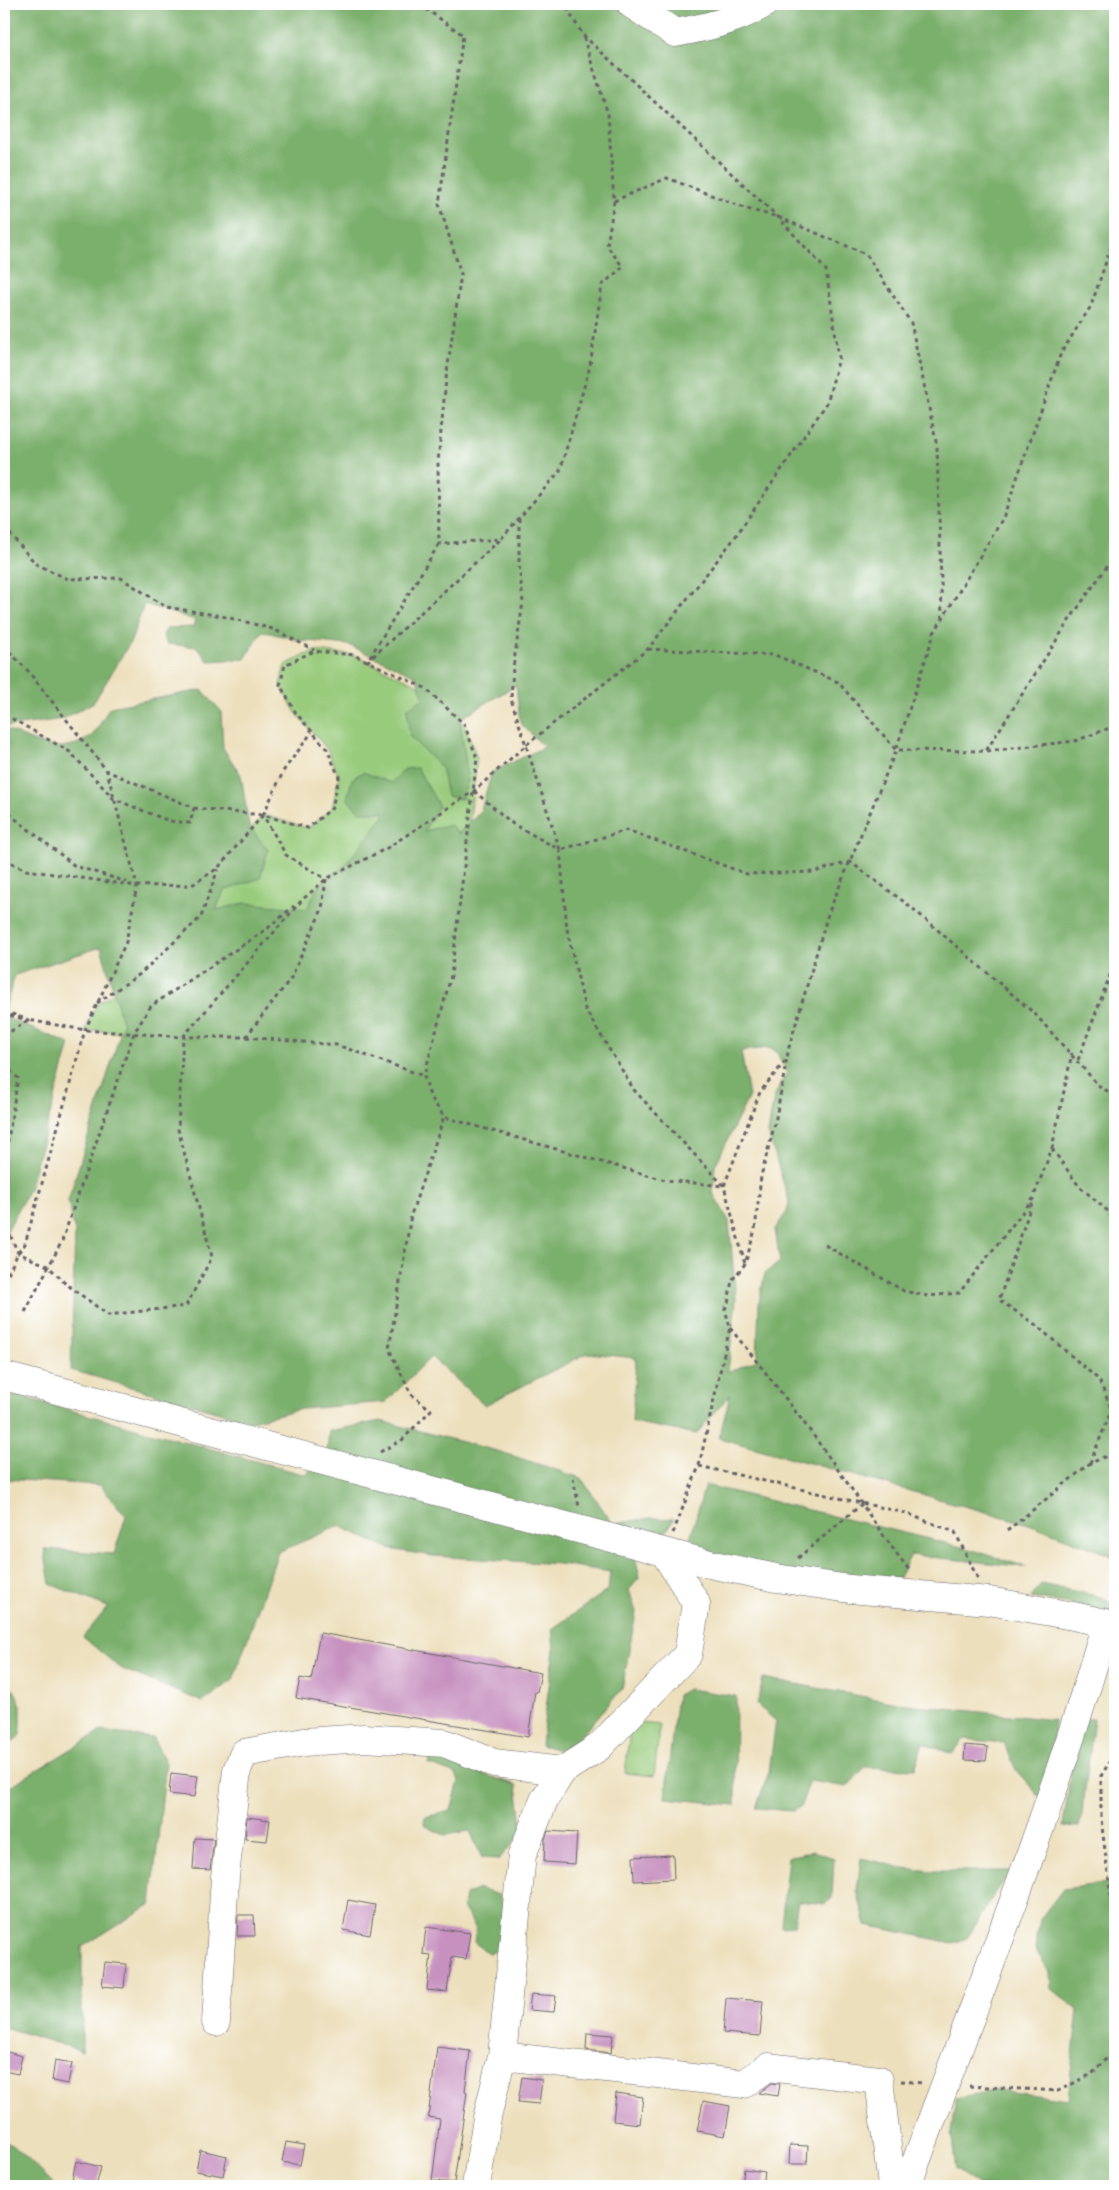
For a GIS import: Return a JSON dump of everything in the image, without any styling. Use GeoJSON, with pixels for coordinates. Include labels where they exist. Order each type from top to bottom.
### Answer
{"type":"FeatureCollection","features":[{"type":"Feature","properties":{"kind":"street"},"geometry":{"type":"LineString","coordinates":[[631,4],[675,33],[707,27],[741,16],[764,4]]}},
{"type":"Feature","properties":{"kind":"street"},"geometry":{"type":"LineString","coordinates":[[4,1376],[714,1565],[776,1578],[850,1589],[989,1601],[1110,1626],[1036,1838],[907,2186]]}},
{"type":"Feature","properties":{"kind":"street"},"geometry":{"type":"LineString","coordinates":[[476,2186],[487,2118],[502,2056],[522,1855],[544,1800],[562,1770],[600,1747],[688,1654],[696,1603],[664,1552]]}},
{"type":"Feature","properties":{"kind":"street"},"geometry":{"type":"LineString","coordinates":[[216,2022],[225,1877],[237,1770],[244,1753],[304,1742],[364,1738],[444,1743],[494,1763],[562,1770]]}},
{"type":"Feature","properties":{"kind":"street"},"geometry":{"type":"LineString","coordinates":[[502,2056],[744,2084],[768,2067],[879,2080],[892,2186]]}},
{"type":"Feature","properties":{"kind":"path"},"geometry":{"type":"LineString","coordinates":[[367,662],[440,544],[438,462],[446,379],[461,274],[439,204],[463,35],[419,4]]}},
{"type":"Feature","properties":{"kind":"path"},"geometry":{"type":"LineString","coordinates":[[367,662],[501,539],[560,471],[590,366],[602,285],[623,267],[607,246],[614,201],[608,114],[583,35],[564,4]]}},
{"type":"Feature","properties":{"kind":"path"},"geometry":{"type":"LineString","coordinates":[[25,1312],[62,1241],[134,1033],[151,1006],[266,929],[326,879],[387,848],[474,791],[526,745],[648,650],[733,540],[827,402],[839,358],[826,270],[778,217],[583,35]]}},
{"type":"Feature","properties":{"kind":"path"},"geometry":{"type":"LineString","coordinates":[[614,201],[667,178],[747,209],[778,217],[866,254],[911,324],[937,446],[942,618]]}},
{"type":"Feature","properties":{"kind":"path"},"geometry":{"type":"LineString","coordinates":[[664,1552],[699,1466],[730,1327],[726,1309],[732,1280],[745,1264],[755,1230],[761,1176],[775,1123],[787,1059],[828,914],[896,750],[928,648],[942,618],[1003,518],[1061,353],[1091,306],[1115,236]]}},
{"type":"Feature","properties":{"kind":"path"},"geometry":{"type":"LineString","coordinates":[[519,518],[519,564],[523,602],[513,668],[511,699],[560,850],[567,929],[585,1009],[634,1090],[724,1186],[745,1264]]}},
{"type":"Feature","properties":{"kind":"path"},"geometry":{"type":"LineString","coordinates":[[4,526],[36,564],[68,579],[121,578],[166,607],[222,616],[273,628],[314,651],[354,656],[425,688],[464,724],[478,758],[451,976],[424,1076],[430,1096],[444,1117],[665,1180],[724,1186]]}},
{"type":"Feature","properties":{"kind":"path"},"geometry":{"type":"LineString","coordinates":[[440,544],[501,539]]}},
{"type":"Feature","properties":{"kind":"path"},"geometry":{"type":"LineString","coordinates":[[986,751],[1070,619],[1115,555]]}},
{"type":"Feature","properties":{"kind":"path"},"geometry":{"type":"LineString","coordinates":[[4,646],[28,671],[107,771],[137,886],[126,942],[85,1030],[25,1244],[18,1253],[4,1282]]}},
{"type":"Feature","properties":{"kind":"path"},"geometry":{"type":"LineString","coordinates":[[648,650],[775,655],[838,682],[896,750],[986,751],[1075,740],[1115,726]]}},
{"type":"Feature","properties":{"kind":"path"},"geometry":{"type":"LineString","coordinates":[[107,771],[194,808],[263,815],[308,828],[332,808],[339,777],[327,749],[296,713],[280,685],[285,665],[314,651]]}},
{"type":"Feature","properties":{"kind":"path"},"geometry":{"type":"LineString","coordinates":[[4,717],[11,718],[70,752],[114,799],[169,821],[190,823],[194,808]]}},
{"type":"Feature","properties":{"kind":"path"},"geometry":{"type":"LineString","coordinates":[[4,859],[26,870],[137,886],[192,885],[218,868],[263,815],[284,770],[312,732]]}},
{"type":"Feature","properties":{"kind":"path"},"geometry":{"type":"LineString","coordinates":[[474,791],[513,824],[560,850],[627,830],[747,874],[814,872],[849,862]]}},
{"type":"Feature","properties":{"kind":"path"},"geometry":{"type":"LineString","coordinates":[[4,807],[13,817],[75,866],[137,886]]}},
{"type":"Feature","properties":{"kind":"path"},"geometry":{"type":"LineString","coordinates":[[263,815],[286,855],[326,879]]}},
{"type":"Feature","properties":{"kind":"path"},"geometry":{"type":"LineString","coordinates":[[849,862],[911,907],[1035,1014],[1072,1052],[1098,1085],[1115,1096]]}},
{"type":"Feature","properties":{"kind":"path"},"geometry":{"type":"LineString","coordinates":[[97,1004],[140,974],[201,917],[218,868]]}},
{"type":"Feature","properties":{"kind":"path"},"geometry":{"type":"LineString","coordinates":[[245,1037],[291,978],[322,909],[326,879]]}},
{"type":"Feature","properties":{"kind":"path"},"geometry":{"type":"LineString","coordinates":[[4,1221],[18,1253],[48,1266],[65,1283],[108,1315],[186,1306],[212,1257],[178,1129],[183,1037],[302,900]]}},
{"type":"Feature","properties":{"kind":"path"},"geometry":{"type":"LineString","coordinates":[[1078,1060],[1115,962]]}},
{"type":"Feature","properties":{"kind":"path"},"geometry":{"type":"LineString","coordinates":[[4,1012],[28,1020],[85,1030],[183,1037],[245,1037],[337,1045],[424,1076]]}},
{"type":"Feature","properties":{"kind":"path"},"geometry":{"type":"LineString","coordinates":[[4,1036],[28,1020]]}},
{"type":"Feature","properties":{"kind":"path"},"geometry":{"type":"LineString","coordinates":[[1072,1052],[1052,1148],[999,1300],[1036,1325],[1099,1380],[1112,1410]]}},
{"type":"Feature","properties":{"kind":"path"},"geometry":{"type":"LineString","coordinates":[[724,1186],[760,1092],[787,1059]]}},
{"type":"Feature","properties":{"kind":"path"},"geometry":{"type":"LineString","coordinates":[[4,1065],[18,1078],[4,1164]]}},
{"type":"Feature","properties":{"kind":"path"},"geometry":{"type":"LineString","coordinates":[[379,1452],[402,1440],[431,1410],[410,1394],[389,1349],[410,1215],[444,1117]]}},
{"type":"Feature","properties":{"kind":"path"},"geometry":{"type":"LineString","coordinates":[[1052,1148],[1079,1186],[1109,1212],[1115,1226]]}},
{"type":"Feature","properties":{"kind":"path"},"geometry":{"type":"LineString","coordinates":[[825,1245],[904,1291],[928,1296],[959,1293],[1033,1199]]}},
{"type":"Feature","properties":{"kind":"path"},"geometry":{"type":"LineString","coordinates":[[730,1327],[796,1410],[889,1545],[932,1597]]}},
{"type":"Feature","properties":{"kind":"path"},"geometry":{"type":"LineString","coordinates":[[1090,1464],[1115,1402]]}},
{"type":"Feature","properties":{"kind":"path"},"geometry":{"type":"LineString","coordinates":[[1007,1531],[1090,1464],[1115,1452]]}},
{"type":"Feature","properties":{"kind":"path"},"geometry":{"type":"LineString","coordinates":[[699,1466],[905,1513],[955,1532],[989,1601]]}},
{"type":"Feature","properties":{"kind":"path"},"geometry":{"type":"LineString","coordinates":[[776,1578],[862,1504]]}},
{"type":"Feature","properties":{"kind":"path"},"geometry":{"type":"LineString","coordinates":[[1115,1753],[1101,1776],[1101,1819],[1115,1928]]}},
{"type":"Feature","properties":{"kind":"path"},"geometry":{"type":"LineString","coordinates":[[879,2080],[1058,2091],[1092,2074],[1115,2049],[1115,2044]]}},
{"type":"Feature","properties":{"kind":"green space"},"geometry":{"type":"Polygon","coordinates":[[[4,4],[1115,4],[1115,1557],[1029,1524],[719,1438],[730,1395],[696,1434],[632,1422],[636,1358],[588,1353],[485,1405],[431,1357],[386,1402],[301,1409],[251,1421],[71,1370],[75,1232],[68,1201],[123,1025],[101,947],[15,975],[4,1012],[4,728],[36,742],[58,747],[69,746],[80,743],[91,736],[99,727],[110,707],[202,690],[221,711],[223,748],[241,775],[249,826],[268,850],[260,878],[224,891],[216,910],[245,903],[307,909],[318,886],[345,865],[384,816],[384,812],[360,812],[347,799],[352,779],[363,772],[391,783],[405,769],[417,768],[439,806],[424,831],[451,825],[458,834],[480,812],[492,772],[544,747],[520,723],[516,685],[460,719],[468,780],[462,799],[447,796],[441,767],[410,737],[407,709],[424,698],[416,676],[349,645],[298,640],[262,631],[245,659],[208,661],[197,647],[167,644],[163,635],[167,628],[193,627],[195,620],[144,604],[131,641],[94,702],[63,719],[4,727],[4,4]],[[769,1048],[741,1051],[749,1096],[715,1166],[713,1193],[729,1221],[736,1300],[728,1372],[757,1360],[759,1302],[765,1273],[780,1262],[775,1229],[787,1212],[789,1201],[768,1133],[774,1097],[787,1072],[776,1051],[769,1048]]]}},
{"type":"Feature","properties":{"kind":"green space"},"geometry":{"type":"Polygon","coordinates":[[[314,651],[354,655],[425,688],[464,724],[477,758],[451,976],[134,1033],[85,1030],[97,1004],[140,974],[218,868],[263,815],[308,828],[332,808],[339,777],[327,749],[296,713],[280,685],[285,665],[314,651]]]}},
{"type":"Feature","properties":{"kind":"green space"},"geometry":{"type":"Polygon","coordinates":[[[4,1017],[70,1044],[29,1189],[4,1237],[4,1017]]]}},
{"type":"Feature","properties":{"kind":"green space"},"geometry":{"type":"Polygon","coordinates":[[[4,1392],[306,1475],[327,1452],[329,1431],[381,1421],[501,1452],[581,1478],[613,1524],[651,1518],[674,1519],[661,1540],[634,1552],[640,1577],[629,1590],[636,1612],[622,1689],[567,1752],[541,1745],[554,1649],[552,1629],[608,1590],[610,1572],[560,1564],[433,1556],[390,1549],[339,1526],[278,1552],[233,1680],[203,1702],[120,1668],[83,1637],[108,1607],[50,1584],[44,1549],[114,1554],[126,1516],[100,1485],[4,1479],[4,1392]]]}},
{"type":"Feature","properties":{"kind":"green space"},"geometry":{"type":"Polygon","coordinates":[[[705,1485],[966,1548],[1027,1567],[911,1555],[898,1579],[771,1569],[712,1570],[690,1538],[705,1485]]]}},
{"type":"Feature","properties":{"kind":"green space"},"geometry":{"type":"Polygon","coordinates":[[[1041,1584],[1102,1597],[1115,1607],[1115,1640],[1106,1638],[1110,1610],[1031,1598],[1041,1584]]]}},
{"type":"Feature","properties":{"kind":"green space"},"geometry":{"type":"Polygon","coordinates":[[[763,1678],[898,1703],[1054,1720],[1050,1796],[1038,1795],[1016,1770],[1004,1743],[964,1739],[952,1754],[923,1743],[915,1769],[865,1767],[847,1787],[810,1781],[800,1807],[792,1811],[756,1808],[769,1772],[776,1721],[757,1705],[763,1678]]]}},
{"type":"Feature","properties":{"kind":"green space"},"geometry":{"type":"Polygon","coordinates":[[[4,1689],[14,1689],[21,1705],[21,1735],[4,1748],[4,1689]]]}},
{"type":"Feature","properties":{"kind":"green space"},"geometry":{"type":"Polygon","coordinates":[[[688,1689],[736,1696],[735,1805],[665,1798],[677,1695],[688,1689]]]}},
{"type":"Feature","properties":{"kind":"green space"},"geometry":{"type":"Polygon","coordinates":[[[1079,1719],[1094,1719],[1082,1814],[1079,1827],[1063,1826],[1079,1719]]]}},
{"type":"Feature","properties":{"kind":"green space"},"geometry":{"type":"Polygon","coordinates":[[[631,1722],[660,1725],[654,1776],[625,1773],[631,1722]]]}},
{"type":"Feature","properties":{"kind":"green space"},"geometry":{"type":"Polygon","coordinates":[[[101,1731],[153,1738],[166,1763],[151,1904],[82,1947],[82,2051],[4,2027],[4,1790],[101,1731]]]}},
{"type":"Feature","properties":{"kind":"green space"},"geometry":{"type":"Polygon","coordinates":[[[430,1756],[456,1756],[467,1769],[517,1785],[523,1832],[499,1859],[482,1858],[470,1831],[444,1835],[424,1825],[425,1817],[451,1811],[459,1781],[456,1774],[428,1764],[430,1756]]]}},
{"type":"Feature","properties":{"kind":"green space"},"geometry":{"type":"Polygon","coordinates":[[[1115,1809],[1115,2186],[980,2186],[956,2170],[951,2132],[956,2098],[997,2090],[1068,2099],[1078,2010],[1051,1989],[1050,1972],[1035,1949],[1040,1919],[1063,1889],[1114,1882],[1115,1809]]]}},
{"type":"Feature","properties":{"kind":"green space"},"geometry":{"type":"Polygon","coordinates":[[[813,1851],[834,1858],[832,1897],[825,1904],[798,1901],[794,1926],[781,1927],[788,1857],[813,1851]]]}},
{"type":"Feature","properties":{"kind":"green space"},"geometry":{"type":"Polygon","coordinates":[[[861,1858],[903,1868],[933,1871],[1010,1871],[967,1938],[953,1943],[866,1925],[857,1891],[861,1858]]]}},
{"type":"Feature","properties":{"kind":"green space"},"geometry":{"type":"Polygon","coordinates":[[[479,1889],[499,1895],[509,1914],[500,1950],[488,1953],[474,1942],[476,1929],[463,1907],[465,1895],[479,1889]]]}},
{"type":"Feature","properties":{"kind":"green space"},"geometry":{"type":"Polygon","coordinates":[[[4,2141],[14,2146],[56,2186],[4,2186],[4,2141]]]}},
{"type":"Feature","properties":{"kind":"building"},"geometry":{"type":"Polygon","coordinates":[[[320,1633],[541,1673],[537,1692],[535,1692],[528,1737],[296,1698],[300,1678],[311,1680],[320,1633]]]}},
{"type":"Feature","properties":{"kind":"building"},"geometry":{"type":"Polygon","coordinates":[[[965,1745],[988,1747],[986,1761],[964,1760],[965,1745]]]}},
{"type":"Feature","properties":{"kind":"building"},"geometry":{"type":"Polygon","coordinates":[[[171,1773],[198,1776],[195,1797],[169,1794],[171,1773]]]}},
{"type":"Feature","properties":{"kind":"building"},"geometry":{"type":"Polygon","coordinates":[[[247,1817],[270,1820],[267,1841],[245,1839],[247,1817]]]}},
{"type":"Feature","properties":{"kind":"building"},"geometry":{"type":"Polygon","coordinates":[[[548,1831],[577,1833],[575,1864],[544,1862],[545,1839],[548,1831]]]}},
{"type":"Feature","properties":{"kind":"building"},"geometry":{"type":"Polygon","coordinates":[[[195,1838],[214,1839],[210,1870],[193,1869],[195,1838]]]}},
{"type":"Feature","properties":{"kind":"building"},"geometry":{"type":"Polygon","coordinates":[[[673,1855],[674,1879],[634,1881],[633,1857],[673,1855]]]}},
{"type":"Feature","properties":{"kind":"building"},"geometry":{"type":"Polygon","coordinates":[[[348,1900],[375,1905],[370,1935],[343,1930],[348,1900]]]}},
{"type":"Feature","properties":{"kind":"building"},"geometry":{"type":"Polygon","coordinates":[[[238,1915],[254,1915],[255,1936],[237,1936],[238,1915]]]}},
{"type":"Feature","properties":{"kind":"building"},"geometry":{"type":"Polygon","coordinates":[[[426,1927],[470,1933],[466,1959],[452,1957],[447,1992],[427,1990],[431,1955],[423,1954],[426,1927]]]}},
{"type":"Feature","properties":{"kind":"building"},"geometry":{"type":"Polygon","coordinates":[[[105,1962],[126,1964],[124,1988],[102,1986],[105,1962]]]}},
{"type":"Feature","properties":{"kind":"building"},"geometry":{"type":"Polygon","coordinates":[[[531,1994],[556,1996],[554,2012],[529,2010],[531,1994]]]}},
{"type":"Feature","properties":{"kind":"building"},"geometry":{"type":"Polygon","coordinates":[[[726,1998],[763,2001],[760,2036],[723,2033],[726,1998]]]}},
{"type":"Feature","properties":{"kind":"building"},"geometry":{"type":"Polygon","coordinates":[[[587,2033],[613,2035],[611,2053],[586,2050],[587,2033]]]}},
{"type":"Feature","properties":{"kind":"building"},"geometry":{"type":"Polygon","coordinates":[[[437,2047],[470,2051],[465,2091],[467,2092],[454,2183],[432,2181],[440,2119],[428,2117],[437,2047]]]}},
{"type":"Feature","properties":{"kind":"building"},"geometry":{"type":"Polygon","coordinates":[[[4,2051],[22,2056],[18,2074],[4,2071],[4,2051]]]}},
{"type":"Feature","properties":{"kind":"building"},"geometry":{"type":"Polygon","coordinates":[[[55,2060],[72,2063],[68,2084],[52,2081],[55,2060]]]}},
{"type":"Feature","properties":{"kind":"building"},"geometry":{"type":"Polygon","coordinates":[[[522,2077],[542,2080],[539,2104],[518,2102],[522,2077]]]}},
{"type":"Feature","properties":{"kind":"building"},"geometry":{"type":"Polygon","coordinates":[[[772,2083],[780,2084],[778,2096],[759,2093],[772,2083]]]}},
{"type":"Feature","properties":{"kind":"building"},"geometry":{"type":"Polygon","coordinates":[[[616,2093],[643,2097],[640,2124],[613,2121],[616,2093]]]}},
{"type":"Feature","properties":{"kind":"building"},"geometry":{"type":"Polygon","coordinates":[[[703,2101],[730,2106],[725,2136],[697,2131],[703,2101]]]}},
{"type":"Feature","properties":{"kind":"building"},"geometry":{"type":"Polygon","coordinates":[[[286,2142],[304,2145],[300,2165],[282,2162],[286,2142]]]}},
{"type":"Feature","properties":{"kind":"building"},"geometry":{"type":"Polygon","coordinates":[[[790,2145],[808,2146],[807,2164],[789,2164],[790,2145]]]}},
{"type":"Feature","properties":{"kind":"building"},"geometry":{"type":"Polygon","coordinates":[[[200,2150],[227,2156],[223,2176],[196,2171],[200,2150]]]}},
{"type":"Feature","properties":{"kind":"building"},"geometry":{"type":"Polygon","coordinates":[[[76,2161],[101,2167],[96,2186],[72,2180],[76,2161]]]}},
{"type":"Feature","properties":{"kind":"building"},"geometry":{"type":"Polygon","coordinates":[[[744,2169],[765,2172],[763,2186],[742,2185],[744,2169]]]}}]}
